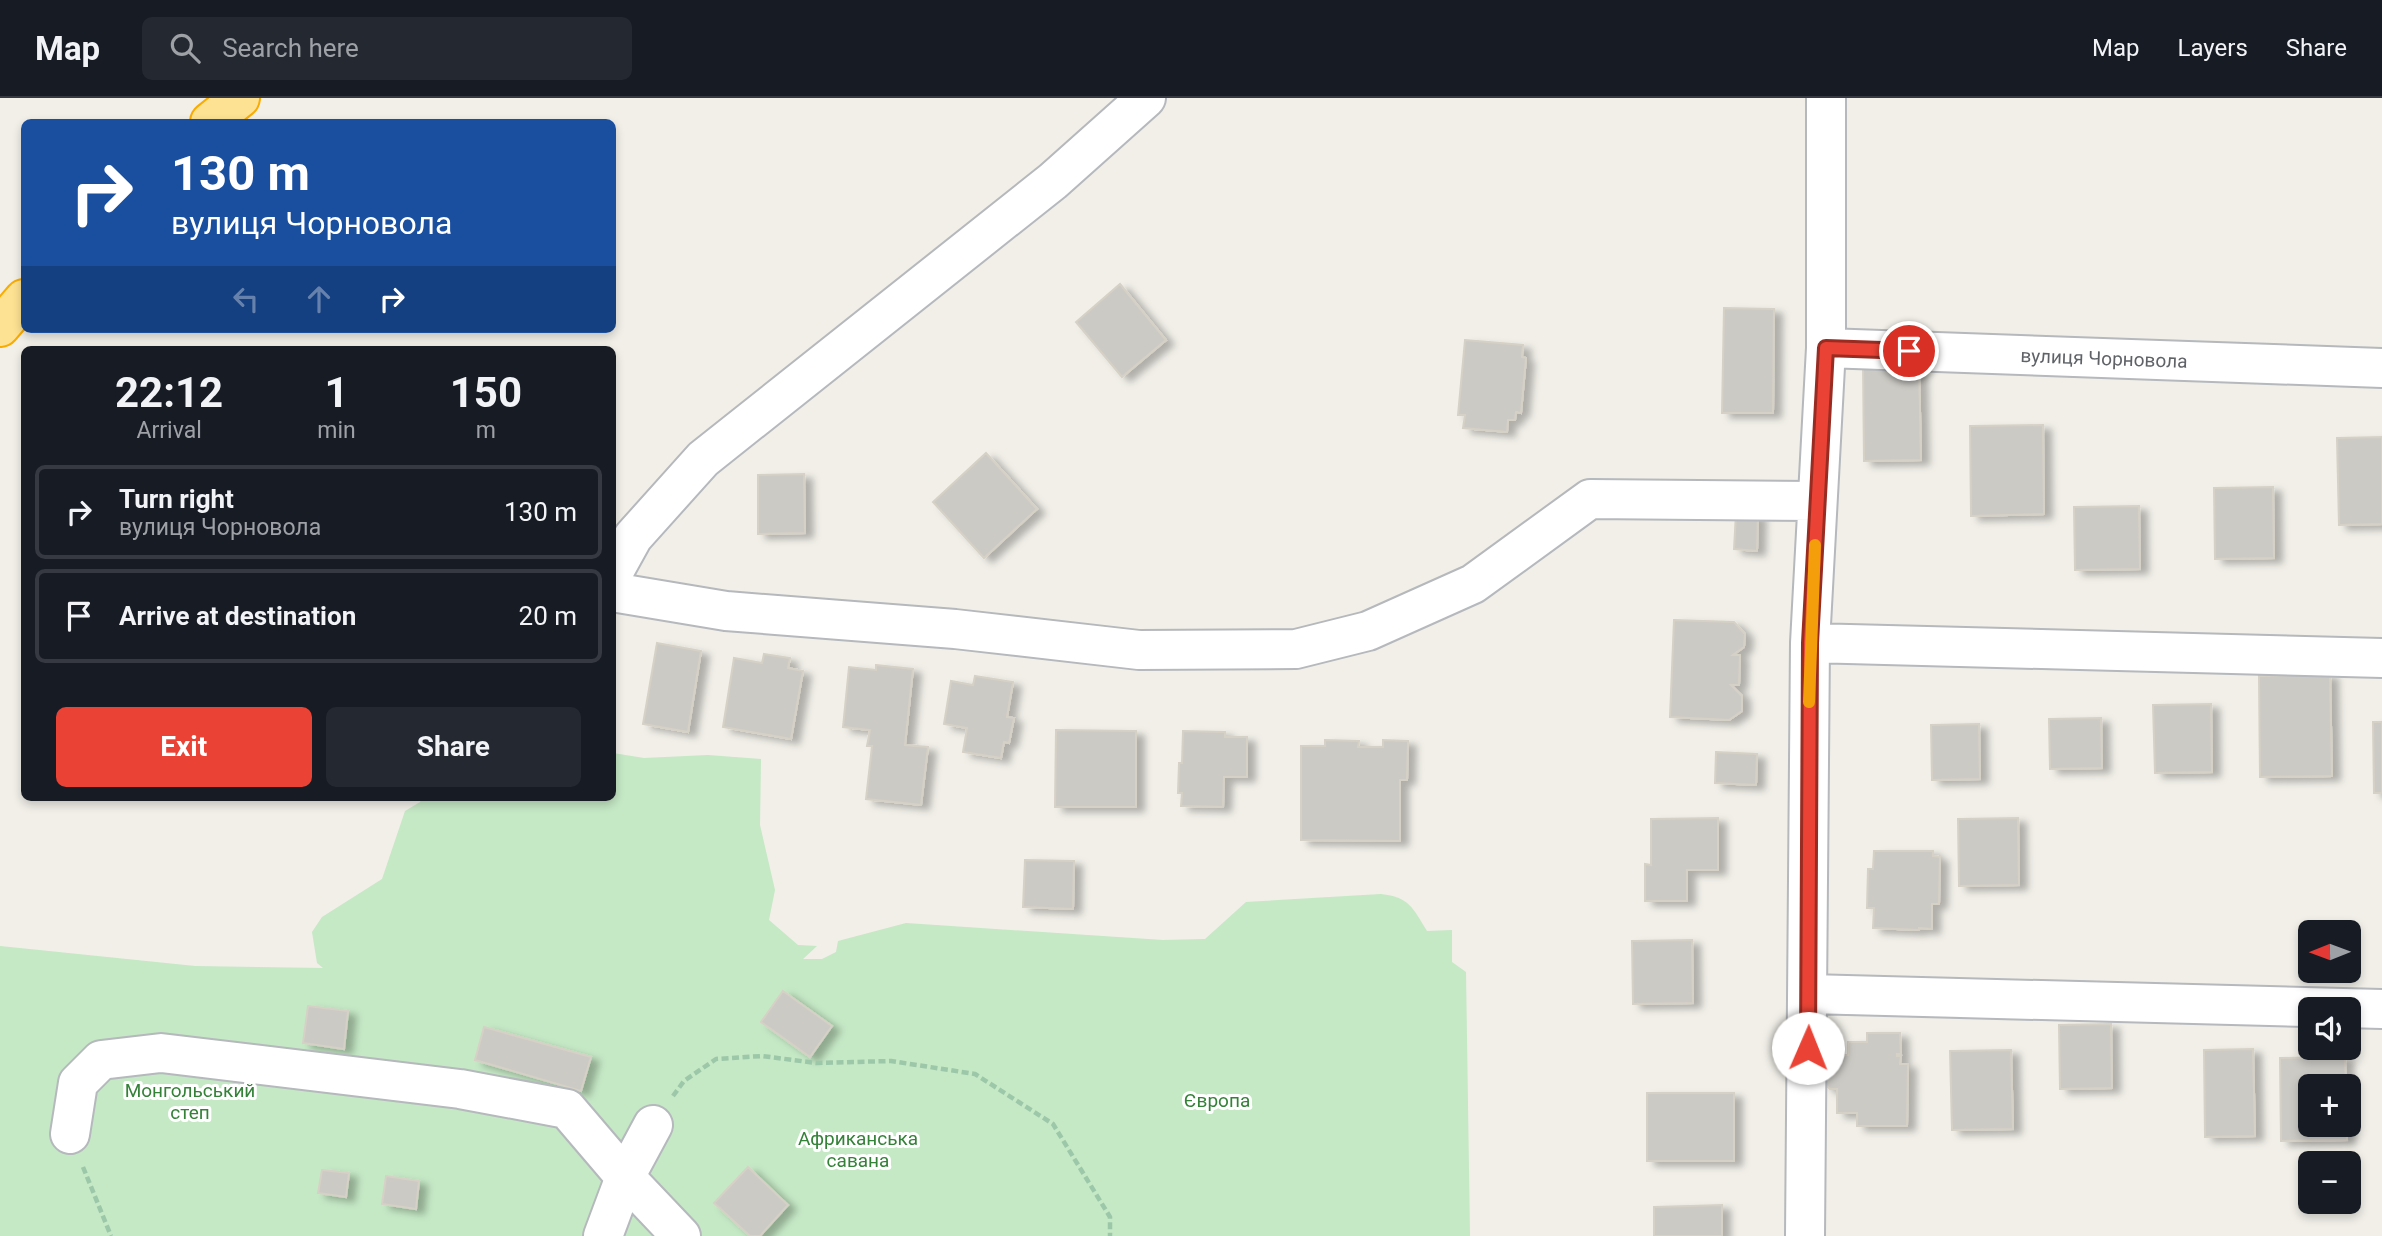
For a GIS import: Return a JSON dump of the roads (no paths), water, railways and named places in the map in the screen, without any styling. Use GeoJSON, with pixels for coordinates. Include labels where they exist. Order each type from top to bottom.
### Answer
{"type":"FeatureCollection","features":[{"type":"Feature","properties":{"kind":"highway"},"geometry":{"type":"LineString","coordinates":[[214,119],[240,98]]}},
{"type":"Feature","properties":{"kind":"highway"},"geometry":{"type":"LineString","coordinates":[[0,327],[21,302]]}},
{"type":"Feature","properties":{"kind":"street"},"geometry":{"type":"LineString","coordinates":[[616,568],[633,537],[703,459],[1053,181],[1146,98]]}},
{"type":"Feature","properties":{"kind":"street"},"geometry":{"type":"LineString","coordinates":[[1805,1236],[1810,643],[1826,348],[1826,98]]}},
{"type":"Feature","properties":{"kind":"street","name":"вулиця Чорновола"},"geometry":{"type":"LineString","coordinates":[[1826,348],[2382,368]]}},
{"type":"Feature","properties":{"kind":"street"},"geometry":{"type":"LineString","coordinates":[[616,593],[726,611],[954,629],[1139,650],[1296,649],[1368,631],[1473,584],[1590,499],[1817,501]]}},
{"type":"Feature","properties":{"kind":"street"},"geometry":{"type":"LineString","coordinates":[[1810,643],[2382,658]]}},
{"type":"Feature","properties":{"kind":"street"},"geometry":{"type":"LineString","coordinates":[[1809,994],[2382,1009]]}},
{"type":"Feature","properties":{"kind":"street"},"geometry":{"type":"LineString","coordinates":[[70,1134],[78,1083],[101,1060],[161,1053],[460,1089],[567,1109],[625,1177],[681,1236]]}},
{"type":"Feature","properties":{"kind":"street"},"geometry":{"type":"LineString","coordinates":[[603,1236],[625,1177],[653,1125]]}},
{"type":"Feature","properties":{"kind":"park label","name":"Європа"},"geometry":{"type":"Point","coordinates":[1217,1100]}},
{"type":"Feature","properties":{"kind":"park label","name":"Монгольський степ"},"geometry":{"type":"Point","coordinates":[190,1101]}},
{"type":"Feature","properties":{"kind":"park label","name":"Африканська савана"},"geometry":{"type":"Point","coordinates":[858,1149]}}]}
